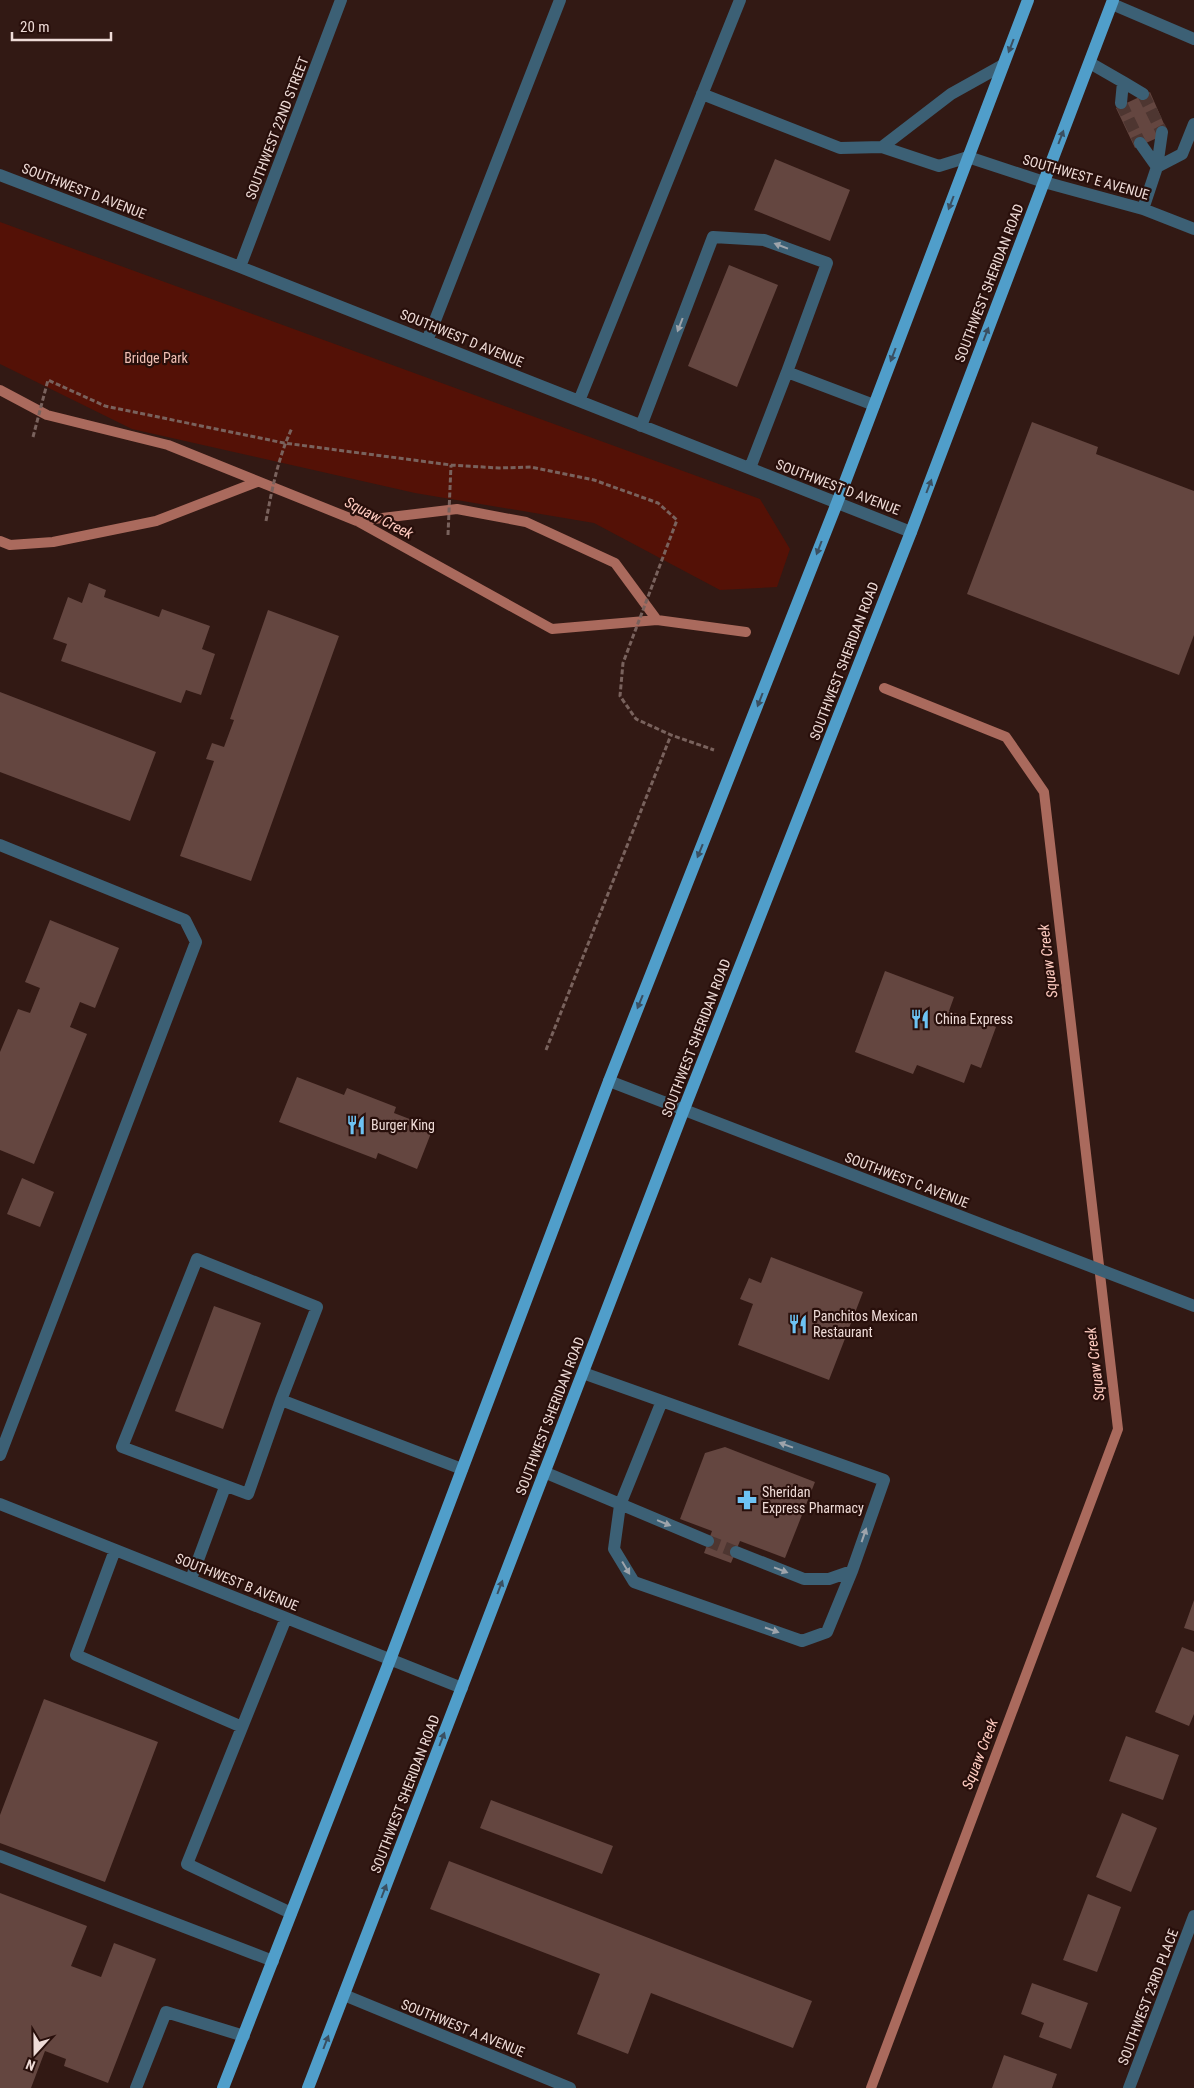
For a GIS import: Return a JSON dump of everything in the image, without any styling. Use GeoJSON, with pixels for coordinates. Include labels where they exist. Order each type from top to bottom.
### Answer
{"type":"FeatureCollection","features":[{"type":"Feature","properties":{"kind":"main road"},"geometry":{"type":"LineString","coordinates":[[223,2088],[390,1660],[609,1081],[837,503],[1028,0]]}},
{"type":"Feature","properties":{"kind":"main road","name":"SOUTHWEST SHERIDAN ROAD"},"geometry":{"type":"LineString","coordinates":[[308,2088],[684,1109],[911,532],[1113,2]]}},
{"type":"Feature","properties":{"kind":"street","name":"SOUTHWEST 22ND STREET"},"geometry":{"type":"LineString","coordinates":[[240,266],[341,0]]}},
{"type":"Feature","properties":{"kind":"street"},"geometry":{"type":"LineString","coordinates":[[427,340],[560,0]]}},
{"type":"Feature","properties":{"kind":"street"},"geometry":{"type":"LineString","coordinates":[[579,401],[740,0]]}},
{"type":"Feature","properties":{"kind":"street"},"geometry":{"type":"LineString","coordinates":[[1113,2],[1194,39]]}},
{"type":"Feature","properties":{"kind":"street"},"geometry":{"type":"LineString","coordinates":[[1090,63],[1142,94]]}},
{"type":"Feature","properties":{"kind":"street"},"geometry":{"type":"LineString","coordinates":[[882,147],[951,94],[1003,65]]}},
{"type":"Feature","properties":{"kind":"street"},"geometry":{"type":"LineString","coordinates":[[1121,104],[1123,82]]}},
{"type":"Feature","properties":{"kind":"street"},"geometry":{"type":"LineString","coordinates":[[702,94],[840,148],[882,147],[939,166],[968,157]]}},
{"type":"Feature","properties":{"kind":"street"},"geometry":{"type":"LineString","coordinates":[[1158,166],[1182,154],[1194,124]]}},
{"type":"Feature","properties":{"kind":"street"},"geometry":{"type":"LineString","coordinates":[[1143,209],[1158,166],[1162,132]]}},
{"type":"Feature","properties":{"kind":"street"},"geometry":{"type":"LineString","coordinates":[[1140,143],[1158,166]]}},
{"type":"Feature","properties":{"kind":"street","name":"SOUTHWEST E AVENUE"},"geometry":{"type":"LineString","coordinates":[[968,157],[1044,182],[1143,209],[1194,229]]}},
{"type":"Feature","properties":{"kind":"street","name":"SOUTHWEST D AVENUE"},"geometry":{"type":"LineString","coordinates":[[0,175],[240,266],[911,532]]}},
{"type":"Feature","properties":{"kind":"street"},"geometry":{"type":"LineString","coordinates":[[641,426],[713,237],[764,240],[826,264],[750,468]]}},
{"type":"Feature","properties":{"kind":"street"},"geometry":{"type":"LineString","coordinates":[[787,372],[874,405]]}},
{"type":"Feature","properties":{"kind":"street"},"geometry":{"type":"LineString","coordinates":[[0,845],[185,920],[196,942],[0,1455]]}},
{"type":"Feature","properties":{"kind":"street","name":"SOUTHWEST C AVENUE"},"geometry":{"type":"LineString","coordinates":[[609,1081],[1191,1305]]}},
{"type":"Feature","properties":{"kind":"street"},"geometry":{"type":"LineString","coordinates":[[197,1259],[318,1307],[281,1400],[248,1494],[122,1447],[197,1259]]}},
{"type":"Feature","properties":{"kind":"street"},"geometry":{"type":"LineString","coordinates":[[583,1373],[662,1401],[884,1480],[852,1571],[827,1632],[802,1641],[634,1582],[614,1549],[620,1505],[662,1401]]}},
{"type":"Feature","properties":{"kind":"street"},"geometry":{"type":"LineString","coordinates":[[281,1400],[462,1469]]}},
{"type":"Feature","properties":{"kind":"street"},"geometry":{"type":"LineString","coordinates":[[544,1472],[708,1541]]}},
{"type":"Feature","properties":{"kind":"street"},"geometry":{"type":"LineString","coordinates":[[191,1579],[225,1487]]}},
{"type":"Feature","properties":{"kind":"street","name":"SOUTHWEST B AVENUE"},"geometry":{"type":"LineString","coordinates":[[0,1504],[462,1688]]}},
{"type":"Feature","properties":{"kind":"street"},"geometry":{"type":"LineString","coordinates":[[115,1550],[76,1655],[242,1727]]}},
{"type":"Feature","properties":{"kind":"street"},"geometry":{"type":"LineString","coordinates":[[736,1552],[804,1579],[829,1579],[852,1571]]}},
{"type":"Feature","properties":{"kind":"street"},"geometry":{"type":"LineString","coordinates":[[286,1618],[187,1864],[291,1913]]}},
{"type":"Feature","properties":{"kind":"street"},"geometry":{"type":"LineString","coordinates":[[0,1856],[273,1961]]}},
{"type":"Feature","properties":{"kind":"street","name":"SOUTHWEST 23RD PLACE"},"geometry":{"type":"LineString","coordinates":[[1129,2088],[1194,1916]]}},
{"type":"Feature","properties":{"kind":"street","name":"SOUTHWEST A AVENUE"},"geometry":{"type":"LineString","coordinates":[[344,1995],[570,2088]]}},
{"type":"Feature","properties":{"kind":"street"},"geometry":{"type":"LineString","coordinates":[[136,2088],[166,2012],[244,2036]]}},
{"type":"Feature","properties":{"kind":"path"},"geometry":{"type":"LineString","coordinates":[[33,437],[48,380],[105,406],[284,443],[451,464],[499,468],[531,467],[594,480],[658,502],[677,520],[661,567],[623,663],[620,696],[636,719],[671,735],[736,758]]}},
{"type":"Feature","properties":{"kind":"path"},"geometry":{"type":"LineString","coordinates":[[266,521],[276,470],[284,443],[292,428]]}},
{"type":"Feature","properties":{"kind":"path"},"geometry":{"type":"LineString","coordinates":[[448,535],[451,464]]}},
{"type":"Feature","properties":{"kind":"path"},"geometry":{"type":"LineString","coordinates":[[546,1050],[671,735]]}},
{"type":"Feature","properties":{"kind":"green space","name":"Bridge Park"},"geometry":{"type":"Polygon","coordinates":[[[0,222],[760,499],[790,549],[777,587],[720,590],[594,523],[415,493],[132,429],[0,364],[0,222]]]}},
{"type":"Feature","properties":{"kind":"building"},"geometry":{"type":"Polygon","coordinates":[[[1150,92],[1168,133],[1135,148],[1116,108],[1150,92]]]}},
{"type":"Feature","properties":{"kind":"building"},"geometry":{"type":"Polygon","coordinates":[[[775,159],[850,190],[830,241],[754,210],[775,159]]]}},
{"type":"Feature","properties":{"kind":"building"},"geometry":{"type":"Polygon","coordinates":[[[729,265],[778,285],[737,387],[688,366],[729,265]]]}},
{"type":"Feature","properties":{"kind":"building"},"geometry":{"type":"Polygon","coordinates":[[[1032,422],[1098,447],[1096,454],[1194,491],[1194,635],[1179,675],[967,594],[1032,422]]]}},
{"type":"Feature","properties":{"kind":"building"},"geometry":{"type":"Polygon","coordinates":[[[89,583],[106,590],[104,597],[159,617],[162,609],[210,626],[202,649],[215,654],[201,695],[186,690],[181,703],[61,661],[67,644],[53,639],[68,597],[82,603],[89,583]]]}},
{"type":"Feature","properties":{"kind":"building"},"geometry":{"type":"Polygon","coordinates":[[[268,610],[339,636],[251,881],[180,856],[214,761],[206,759],[212,743],[224,747],[234,720],[230,719],[268,610]]]}},
{"type":"Feature","properties":{"kind":"building"},"geometry":{"type":"Polygon","coordinates":[[[0,692],[156,752],[130,821],[0,772],[0,692]]]}},
{"type":"Feature","properties":{"kind":"building"},"geometry":{"type":"Polygon","coordinates":[[[50,920],[119,948],[95,1008],[80,1002],[70,1027],[87,1034],[34,1164],[0,1150],[0,1052],[18,1009],[30,1013],[40,988],[25,982],[50,920]]]}},
{"type":"Feature","properties":{"kind":"building","name":"China Express"},"geometry":{"type":"Polygon","coordinates":[[[885,971],[954,997],[949,1011],[996,1027],[981,1068],[971,1064],[964,1083],[917,1065],[913,1074],[855,1052],[885,971]]]}},
{"type":"Feature","properties":{"kind":"building","name":"Burger King"},"geometry":{"type":"Polygon","coordinates":[[[297,1077],[344,1095],[347,1088],[396,1107],[394,1113],[433,1128],[417,1169],[378,1153],[376,1159],[279,1122],[297,1077]]]}},
{"type":"Feature","properties":{"kind":"building"},"geometry":{"type":"Polygon","coordinates":[[[22,1178],[54,1192],[40,1227],[7,1214],[22,1178]]]}},
{"type":"Feature","properties":{"kind":"building","name":"Panchitos Mexican Restaurant"},"geometry":{"type":"Polygon","coordinates":[[[771,1257],[863,1292],[829,1380],[738,1345],[753,1304],[740,1299],[749,1278],[761,1283],[771,1257]]]}},
{"type":"Feature","properties":{"kind":"building"},"geometry":{"type":"Polygon","coordinates":[[[214,1306],[261,1323],[223,1429],[175,1411],[214,1306]]]}},
{"type":"Feature","properties":{"kind":"building","name":"Sheridan Express Pharmacy"},"geometry":{"type":"Polygon","coordinates":[[[725,1447],[815,1482],[785,1558],[740,1541],[731,1563],[704,1553],[712,1531],[680,1519],[705,1453],[725,1447]]]}},
{"type":"Feature","properties":{"kind":"building"},"geometry":{"type":"Polygon","coordinates":[[[1194,1600],[1194,1631],[1184,1628],[1194,1600]]]}},
{"type":"Feature","properties":{"kind":"building"},"geometry":{"type":"Polygon","coordinates":[[[1182,1647],[1194,1652],[1194,1714],[1189,1726],[1155,1712],[1182,1647]]]}},
{"type":"Feature","properties":{"kind":"building"},"geometry":{"type":"Polygon","coordinates":[[[44,1699],[158,1742],[105,1882],[0,1843],[0,1815],[44,1699]]]}},
{"type":"Feature","properties":{"kind":"building"},"geometry":{"type":"Polygon","coordinates":[[[1126,1736],[1179,1755],[1163,1800],[1109,1781],[1126,1736]]]}},
{"type":"Feature","properties":{"kind":"building"},"geometry":{"type":"Polygon","coordinates":[[[491,1800],[613,1846],[602,1874],[480,1828],[491,1800]]]}},
{"type":"Feature","properties":{"kind":"building"},"geometry":{"type":"Polygon","coordinates":[[[1122,1813],[1157,1828],[1131,1892],[1096,1877],[1122,1813]]]}},
{"type":"Feature","properties":{"kind":"building"},"geometry":{"type":"Polygon","coordinates":[[[449,1861],[812,2001],[793,2048],[651,1993],[628,2054],[577,2034],[600,1974],[430,1909],[449,1861]]]}},
{"type":"Feature","properties":{"kind":"building"},"geometry":{"type":"Polygon","coordinates":[[[0,1893],[87,1926],[71,1966],[101,1977],[114,1943],[156,1959],[108,2083],[64,2066],[66,2059],[45,2051],[31,2088],[0,2088],[0,1893]]]}},
{"type":"Feature","properties":{"kind":"building"},"geometry":{"type":"Polygon","coordinates":[[[1088,1894],[1121,1907],[1097,1972],[1063,1960],[1088,1894]]]}},
{"type":"Feature","properties":{"kind":"building"},"geometry":{"type":"Polygon","coordinates":[[[1032,1983],[1088,2003],[1071,2049],[1039,2037],[1044,2023],[1021,2014],[1032,1983]]]}},
{"type":"Feature","properties":{"kind":"building"},"geometry":{"type":"Polygon","coordinates":[[[1004,2055],[1057,2074],[1052,2088],[992,2088],[1004,2055]]]}},
{"type":"Feature","properties":{"kind":"waterway","name":"Squaw Creek"},"geometry":{"type":"LineString","coordinates":[[0,390],[47,415],[168,445],[357,521],[552,629],[657,620],[746,632]]}},
{"type":"Feature","properties":{"kind":"waterway"},"geometry":{"type":"LineString","coordinates":[[0,541],[10,545],[53,542],[156,521],[257,482]]}},
{"type":"Feature","properties":{"kind":"waterway"},"geometry":{"type":"LineString","coordinates":[[357,521],[457,509],[526,522],[615,563],[657,620]]}},
{"type":"Feature","properties":{"kind":"waterway","name":"Squaw Creek"},"geometry":{"type":"LineString","coordinates":[[871,2088],[1118,1429],[1044,792],[1006,737],[884,688]]}},
{"type":"Feature","properties":{"kind":"tunnel"},"geometry":{"type":"LineString","coordinates":[[1143,94],[1162,132]]}},
{"type":"Feature","properties":{"kind":"tunnel"},"geometry":{"type":"LineString","coordinates":[[1121,103],[1140,143]]}},
{"type":"Feature","properties":{"kind":"tunnel"},"geometry":{"type":"LineString","coordinates":[[708,1541],[736,1552]]}},
{"type":"Feature","properties":{"kind":"place","name":"China Express"},"geometry":{"type":"Point","coordinates":[920,1019]}},
{"type":"Feature","properties":{"kind":"place","name":"Burger King"},"geometry":{"type":"Point","coordinates":[356,1125]}},
{"type":"Feature","properties":{"kind":"place","name":"Panchitos Mexican Restaurant"},"geometry":{"type":"Point","coordinates":[798,1324]}},
{"type":"Feature","properties":{"kind":"place","name":"Sheridan Express Pharmacy"},"geometry":{"type":"Point","coordinates":[747,1500]}}]}
